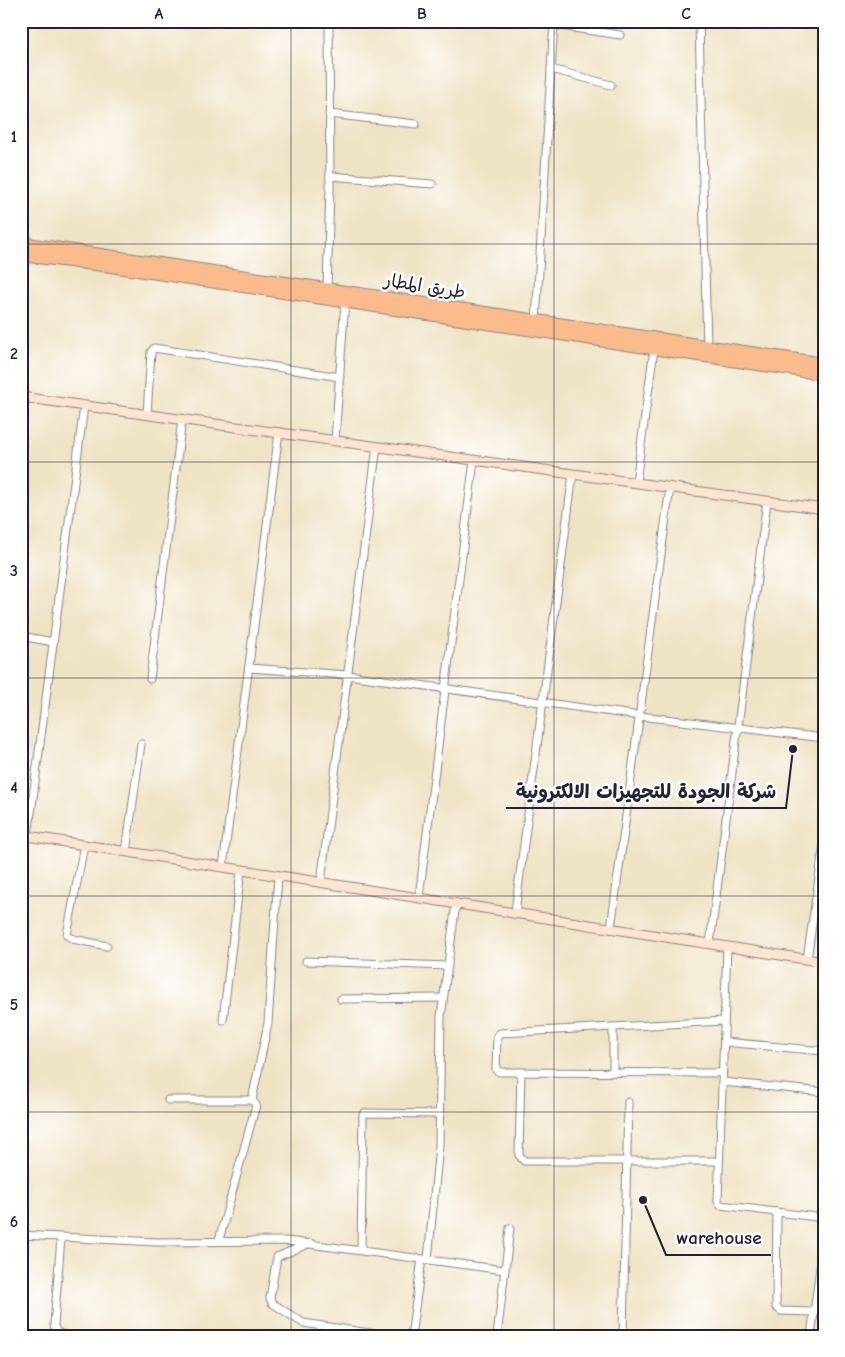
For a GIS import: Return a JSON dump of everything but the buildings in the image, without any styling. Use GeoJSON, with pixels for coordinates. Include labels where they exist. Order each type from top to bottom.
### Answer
{"type":"FeatureCollection","features":[{"type":"Feature","properties":{"kind":"highway","name":"طريق المطار"},"geometry":{"type":"LineString","coordinates":[[21,243],[345,301],[592,334],[707,347],[824,364]]}},
{"type":"Feature","properties":{"kind":"highway","name":"طريق المطار"},"geometry":{"type":"LineString","coordinates":[[21,255],[244,282],[327,289],[536,321],[654,348],[824,374]]}},
{"type":"Feature","properties":{"kind":"street"},"geometry":{"type":"LineString","coordinates":[[327,289],[330,176],[329,21]]}},
{"type":"Feature","properties":{"kind":"street"},"geometry":{"type":"LineString","coordinates":[[528,21],[554,23],[620,35]]}},
{"type":"Feature","properties":{"kind":"street"},"geometry":{"type":"LineString","coordinates":[[700,21],[707,347]]}},
{"type":"Feature","properties":{"kind":"street"},"geometry":{"type":"LineString","coordinates":[[536,321],[554,23]]}},
{"type":"Feature","properties":{"kind":"street"},"geometry":{"type":"LineString","coordinates":[[551,69],[611,85]]}},
{"type":"Feature","properties":{"kind":"street"},"geometry":{"type":"LineString","coordinates":[[329,114],[416,124]]}},
{"type":"Feature","properties":{"kind":"street"},"geometry":{"type":"LineString","coordinates":[[330,176],[432,184]]}},
{"type":"Feature","properties":{"kind":"street"},"geometry":{"type":"LineString","coordinates":[[335,440],[345,301]]}},
{"type":"Feature","properties":{"kind":"street"},"geometry":{"type":"LineString","coordinates":[[147,414],[151,352],[154,348],[340,377]]}},
{"type":"Feature","properties":{"kind":"street"},"geometry":{"type":"LineString","coordinates":[[636,482],[654,348]]}},
{"type":"Feature","properties":{"kind":"street"},"geometry":{"type":"LineString","coordinates":[[21,397],[824,509]]}},
{"type":"Feature","properties":{"kind":"street"},"geometry":{"type":"LineString","coordinates":[[84,406],[25,836],[824,962]]}},
{"type":"Feature","properties":{"kind":"street"},"geometry":{"type":"LineString","coordinates":[[150,679],[182,418]]}},
{"type":"Feature","properties":{"kind":"street"},"geometry":{"type":"LineString","coordinates":[[223,867],[279,432]]}},
{"type":"Feature","properties":{"kind":"street"},"geometry":{"type":"LineString","coordinates":[[321,882],[377,446]]}},
{"type":"Feature","properties":{"kind":"street"},"geometry":{"type":"LineString","coordinates":[[419,898],[474,460]]}},
{"type":"Feature","properties":{"kind":"street"},"geometry":{"type":"LineString","coordinates":[[515,912],[573,474]]}},
{"type":"Feature","properties":{"kind":"street"},"geometry":{"type":"LineString","coordinates":[[611,928],[670,487]]}},
{"type":"Feature","properties":{"kind":"street"},"geometry":{"type":"LineString","coordinates":[[710,943],[768,501]]}},
{"type":"Feature","properties":{"kind":"street"},"geometry":{"type":"LineString","coordinates":[[21,636],[53,642]]}},
{"type":"Feature","properties":{"kind":"street"},"geometry":{"type":"LineString","coordinates":[[249,668],[348,675],[640,716],[824,738]]}},
{"type":"Feature","properties":{"kind":"street"},"geometry":{"type":"LineString","coordinates":[[126,852],[141,744]]}},
{"type":"Feature","properties":{"kind":"street"},"geometry":{"type":"LineString","coordinates":[[807,959],[824,844]]}},
{"type":"Feature","properties":{"kind":"street"},"geometry":{"type":"LineString","coordinates":[[84,845],[67,935],[73,939],[108,946]]}},
{"type":"Feature","properties":{"kind":"street"},"geometry":{"type":"LineString","coordinates":[[223,1020],[241,870]]}},
{"type":"Feature","properties":{"kind":"street"},"geometry":{"type":"LineString","coordinates":[[219,1240],[256,1105],[252,1100],[269,1014],[278,876]]}},
{"type":"Feature","properties":{"kind":"street"},"geometry":{"type":"LineString","coordinates":[[411,1336],[425,1259],[439,1159],[443,998],[456,903]]}},
{"type":"Feature","properties":{"kind":"street"},"geometry":{"type":"LineString","coordinates":[[727,946],[718,1204],[824,1218]]}},
{"type":"Feature","properties":{"kind":"street"},"geometry":{"type":"LineString","coordinates":[[306,960],[448,966]]}},
{"type":"Feature","properties":{"kind":"street"},"geometry":{"type":"LineString","coordinates":[[341,999],[443,998]]}},
{"type":"Feature","properties":{"kind":"street"},"geometry":{"type":"LineString","coordinates":[[722,1073],[497,1071],[497,1036],[499,1034],[724,1021]]}},
{"type":"Feature","properties":{"kind":"street"},"geometry":{"type":"LineString","coordinates":[[613,1027],[613,1072]]}},
{"type":"Feature","properties":{"kind":"street"},"geometry":{"type":"LineString","coordinates":[[724,1042],[824,1050]]}},
{"type":"Feature","properties":{"kind":"street"},"geometry":{"type":"LineString","coordinates":[[521,1072],[520,1158],[527,1162],[719,1161]]}},
{"type":"Feature","properties":{"kind":"street"},"geometry":{"type":"LineString","coordinates":[[722,1082],[824,1092]]}},
{"type":"Feature","properties":{"kind":"street"},"geometry":{"type":"LineString","coordinates":[[168,1100],[252,1100]]}},
{"type":"Feature","properties":{"kind":"street"},"geometry":{"type":"LineString","coordinates":[[623,1336],[628,1102]]}},
{"type":"Feature","properties":{"kind":"street"},"geometry":{"type":"LineString","coordinates":[[360,1250],[364,1113],[440,1114]]}},
{"type":"Feature","properties":{"kind":"street"},"geometry":{"type":"LineString","coordinates":[[777,1212],[776,1308],[781,1311],[814,1312]]}},
{"type":"Feature","properties":{"kind":"street"},"geometry":{"type":"LineString","coordinates":[[496,1336],[510,1228]]}},
{"type":"Feature","properties":{"kind":"street"},"geometry":{"type":"LineString","coordinates":[[21,1235],[156,1242],[276,1240],[504,1270]]}},
{"type":"Feature","properties":{"kind":"street"},"geometry":{"type":"LineString","coordinates":[[811,1336],[824,1237]]}},
{"type":"Feature","properties":{"kind":"street"},"geometry":{"type":"LineString","coordinates":[[61,1238],[54,1325],[56,1332],[67,1336]]}},
{"type":"Feature","properties":{"kind":"street"},"geometry":{"type":"LineString","coordinates":[[310,1243],[277,1257],[270,1298],[272,1303],[303,1323],[389,1336]]}},
{"type":"Feature","properties":{"kind":"place","name":"شركة الجودة للتجهيزات الالكترونية"},"geometry":{"type":"Point","coordinates":[793,749]}},
{"type":"Feature","properties":{"kind":"place","name":"warehouse"},"geometry":{"type":"Point","coordinates":[643,1200]}}]}
